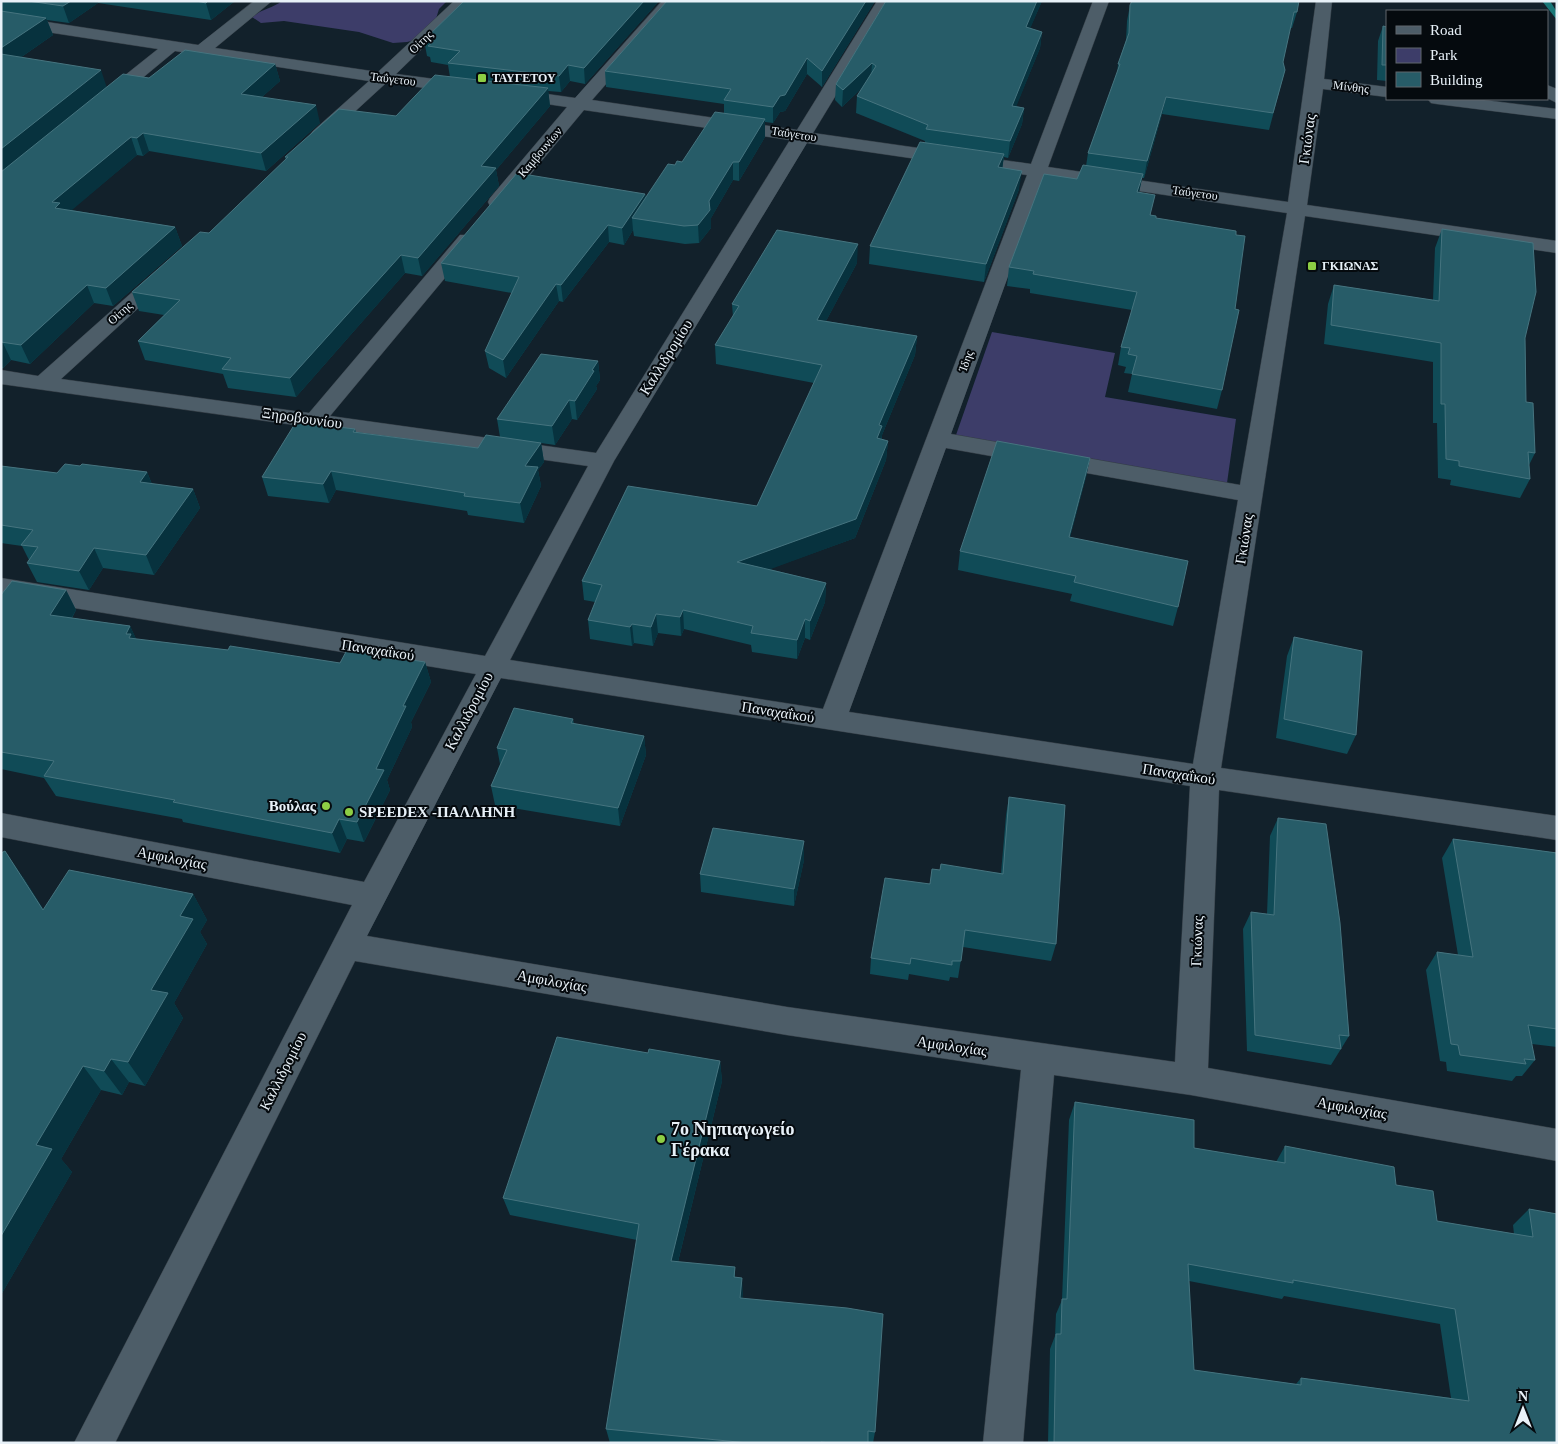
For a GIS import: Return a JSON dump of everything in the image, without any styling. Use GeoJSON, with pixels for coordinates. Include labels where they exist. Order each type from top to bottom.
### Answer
{"type":"FeatureCollection","features":[{"type":"Feature","properties":{"kind":"street"},"geometry":{"type":"LineString","coordinates":[[200,50],[264,1]]}},
{"type":"Feature","properties":{"kind":"street","name":"Οίτης"},"geometry":{"type":"LineString","coordinates":[[309,144],[383,78],[463,1]]}},
{"type":"Feature","properties":{"kind":"street","name":"Καμβουνίων"},"geometry":{"type":"LineString","coordinates":[[315,420],[581,102],[671,1]]}},
{"type":"Feature","properties":{"kind":"street","name":"Καλλιδρομίου"},"geometry":{"type":"LineString","coordinates":[[100,1442],[372,896],[602,461],[885,1]]}},
{"type":"Feature","properties":{"kind":"street","name":"Ίδης"},"geometry":{"type":"LineString","coordinates":[[832,721],[1101,1]]}},
{"type":"Feature","properties":{"kind":"street","name":"Γκιώνας"},"geometry":{"type":"LineString","coordinates":[[1191,1080],[1204,778],[1297,208],[1316,83],[1324,1]]}},
{"type":"Feature","properties":{"kind":"street","name":"Ταΰγετου"},"geometry":{"type":"LineString","coordinates":[[1,20],[383,78],[581,102],[1556,247]]}},
{"type":"Feature","properties":{"kind":"street"},"geometry":{"type":"LineString","coordinates":[[90,113],[171,46]]}},
{"type":"Feature","properties":{"kind":"street","name":"Μίνθης"},"geometry":{"type":"LineString","coordinates":[[1316,83],[1386,92]]}},
{"type":"Feature","properties":{"kind":"street"},"geometry":{"type":"LineString","coordinates":[[1445,100],[1557,114]]}},
{"type":"Feature","properties":{"kind":"street"},"geometry":{"type":"LineString","coordinates":[[1556,247],[1557,268]]}},
{"type":"Feature","properties":{"kind":"street","name":"Οίτης"},"geometry":{"type":"LineString","coordinates":[[43,383],[176,263]]}},
{"type":"Feature","properties":{"kind":"street","name":"Ξηροβουνίου"},"geometry":{"type":"LineString","coordinates":[[1,377],[602,461]]}},
{"type":"Feature","properties":{"kind":"street"},"geometry":{"type":"LineString","coordinates":[[937,439],[1251,495]]}},
{"type":"Feature","properties":{"kind":"street","name":"Παναχαΐκού"},"geometry":{"type":"LineString","coordinates":[[1,587],[491,669],[1204,778],[1557,828]]}},
{"type":"Feature","properties":{"kind":"street","name":"Αμφιλοχίας"},"geometry":{"type":"LineString","coordinates":[[1,825],[372,896]]}},
{"type":"Feature","properties":{"kind":"street","name":"Αμφιλοχίας"},"geometry":{"type":"LineString","coordinates":[[348,946],[787,1022],[1191,1080],[1557,1145]]}},
{"type":"Feature","properties":{"kind":"street"},"geometry":{"type":"LineString","coordinates":[[1003,1443],[1039,1059]]}},
{"type":"Feature","properties":{"kind":"green space"},"geometry":{"type":"Polygon","coordinates":[[[282,1],[447,1],[439,9],[435,22],[419,39],[393,43],[359,32],[284,21],[261,23],[252,17],[282,1]]]}},
{"type":"Feature","properties":{"kind":"green space"},"geometry":{"type":"Polygon","coordinates":[[[992,332],[1115,353],[1105,397],[1236,419],[1227,483],[956,435],[992,332]]]}},
{"type":"Feature","properties":{"kind":"building"},"geometry":{"type":"Polygon","coordinates":[[[28,1],[71,1],[63,6],[28,1]]]}},
{"type":"Feature","properties":{"kind":"building"},"geometry":{"type":"Polygon","coordinates":[[[464,1],[644,1],[584,68],[568,65],[559,76],[448,63],[460,51],[428,46],[433,42],[424,40],[464,1]]]}},
{"type":"Feature","properties":{"kind":"building"},"geometry":{"type":"Polygon","coordinates":[[[667,1],[866,1],[822,71],[807,58],[785,95],[780,96],[773,107],[724,100],[731,89],[605,71],[667,1]]]}},
{"type":"Feature","properties":{"kind":"building"},"geometry":{"type":"Polygon","coordinates":[[[886,1],[1037,1],[1026,27],[1042,32],[1012,106],[1024,108],[1010,141],[926,129],[928,125],[857,96],[876,66],[872,63],[843,90],[836,84],[886,1]]]}},
{"type":"Feature","properties":{"kind":"building"},"geometry":{"type":"Polygon","coordinates":[[[1132,1],[1299,1],[1297,12],[1294,12],[1283,62],[1285,70],[1273,113],[1166,97],[1147,161],[1088,153],[1120,64],[1118,64],[1129,33],[1130,5],[1132,1]]]}},
{"type":"Feature","properties":{"kind":"building"},"geometry":{"type":"Polygon","coordinates":[[[1,11],[46,18],[1,48],[1,11]]]}},
{"type":"Feature","properties":{"kind":"building"},"geometry":{"type":"Polygon","coordinates":[[[1383,26],[1386,27],[1386,65],[1382,65],[1383,26]]]}},
{"type":"Feature","properties":{"kind":"building"},"geometry":{"type":"Polygon","coordinates":[[[185,50],[275,64],[241,94],[316,105],[261,153],[143,133],[137,138],[131,137],[52,202],[60,203],[55,208],[175,227],[106,288],[87,285],[21,345],[1,342],[1,172],[123,74],[149,78],[185,50]]]}},
{"type":"Feature","properties":{"kind":"building"},"geometry":{"type":"Polygon","coordinates":[[[1,54],[101,70],[1,149],[1,54]]]}},
{"type":"Feature","properties":{"kind":"building"},"geometry":{"type":"Polygon","coordinates":[[[435,75],[548,88],[481,166],[496,168],[418,258],[401,255],[290,378],[222,369],[231,358],[138,341],[180,300],[132,292],[200,232],[209,233],[288,157],[285,157],[339,109],[396,116],[435,75]]]}},
{"type":"Feature","properties":{"kind":"building"},"geometry":{"type":"Polygon","coordinates":[[[715,112],[765,119],[739,162],[733,162],[709,201],[710,210],[698,225],[684,226],[632,218],[668,164],[675,165],[677,161],[682,162],[715,112]]]}},
{"type":"Feature","properties":{"kind":"building"},"geometry":{"type":"Polygon","coordinates":[[[920,142],[1004,154],[998,167],[1022,171],[986,264],[870,246],[920,142]]]}},
{"type":"Feature","properties":{"kind":"building"},"geometry":{"type":"Polygon","coordinates":[[[1083,165],[1143,174],[1137,192],[1155,195],[1150,215],[1156,216],[1156,218],[1236,231],[1236,235],[1245,236],[1235,309],[1239,310],[1222,390],[1132,374],[1137,356],[1128,354],[1130,348],[1121,347],[1137,292],[1033,274],[1034,271],[1009,267],[1044,174],[1077,179],[1083,165]]]}},
{"type":"Feature","properties":{"kind":"building"},"geometry":{"type":"Polygon","coordinates":[[[517,173],[645,194],[622,228],[608,225],[561,285],[556,284],[503,360],[485,351],[519,277],[441,263],[517,173]]]}},
{"type":"Feature","properties":{"kind":"building"},"geometry":{"type":"Polygon","coordinates":[[[1442,229],[1533,243],[1536,292],[1525,338],[1526,402],[1533,403],[1535,453],[1528,452],[1530,479],[1459,466],[1459,461],[1446,459],[1445,404],[1441,404],[1441,343],[1331,325],[1334,285],[1439,301],[1442,229]]]}},
{"type":"Feature","properties":{"kind":"building"},"geometry":{"type":"Polygon","coordinates":[[[777,230],[858,244],[817,320],[917,336],[879,425],[882,426],[877,438],[888,441],[856,519],[737,562],[826,583],[810,621],[805,619],[797,640],[751,633],[753,626],[683,610],[680,617],[656,614],[651,627],[632,624],[630,627],[588,620],[602,585],[582,581],[628,486],[757,506],[822,365],[715,345],[739,306],[732,304],[777,230]]]}},
{"type":"Feature","properties":{"kind":"building"},"geometry":{"type":"Polygon","coordinates":[[[541,354],[598,361],[592,370],[594,371],[575,401],[569,400],[552,426],[497,419],[541,354]]]}},
{"type":"Feature","properties":{"kind":"building"},"geometry":{"type":"Polygon","coordinates":[[[296,422],[355,429],[353,432],[478,448],[486,435],[541,443],[525,466],[538,467],[520,503],[464,496],[465,493],[331,471],[323,484],[262,477],[296,422]]]}},
{"type":"Feature","properties":{"kind":"building"},"geometry":{"type":"Polygon","coordinates":[[[997,441],[1090,458],[1069,537],[1188,561],[1178,607],[1074,582],[1076,576],[960,551],[997,441]]]}},
{"type":"Feature","properties":{"kind":"building"},"geometry":{"type":"Polygon","coordinates":[[[65,464],[80,466],[82,464],[147,472],[140,482],[193,489],[146,555],[94,548],[79,571],[27,563],[38,547],[21,545],[33,530],[1,525],[1,466],[57,473],[65,464]]]}},
{"type":"Feature","properties":{"kind":"building"},"geometry":{"type":"Polygon","coordinates":[[[12,581],[66,590],[50,615],[130,626],[126,634],[131,634],[129,638],[228,650],[230,646],[340,663],[347,650],[425,662],[403,706],[406,706],[376,769],[384,770],[357,822],[339,819],[332,833],[173,802],[175,800],[44,776],[54,761],[1,752],[1,595],[12,581]]]}},
{"type":"Feature","properties":{"kind":"building"},"geometry":{"type":"Polygon","coordinates":[[[1294,637],[1362,651],[1356,735],[1284,719],[1294,637]]]}},
{"type":"Feature","properties":{"kind":"building"},"geometry":{"type":"Polygon","coordinates":[[[514,708],[573,719],[571,723],[644,736],[618,808],[491,786],[507,750],[497,748],[514,708]]]}},
{"type":"Feature","properties":{"kind":"building"},"geometry":{"type":"Polygon","coordinates":[[[1009,797],[1065,805],[1056,944],[965,930],[961,961],[952,961],[952,965],[911,958],[910,964],[871,958],[885,878],[930,884],[932,869],[940,870],[941,864],[1003,874],[1009,797]]]}},
{"type":"Feature","properties":{"kind":"building"},"geometry":{"type":"Polygon","coordinates":[[[1278,818],[1326,824],[1340,923],[1349,1036],[1339,1035],[1341,1049],[1255,1035],[1251,912],[1274,915],[1278,818]]]}},
{"type":"Feature","properties":{"kind":"building"},"geometry":{"type":"Polygon","coordinates":[[[713,828],[804,841],[794,889],[700,874],[713,828]]]}},
{"type":"Feature","properties":{"kind":"building"},"geometry":{"type":"Polygon","coordinates":[[[1453,839],[1557,853],[1557,1029],[1528,1025],[1535,1060],[1524,1059],[1526,1064],[1460,1055],[1458,1045],[1451,1044],[1437,952],[1473,957],[1453,839]]]}},
{"type":"Feature","properties":{"kind":"building"},"geometry":{"type":"Polygon","coordinates":[[[5,851],[43,910],[69,870],[193,894],[180,916],[193,919],[151,990],[168,993],[128,1062],[111,1059],[104,1071],[83,1066],[36,1145],[52,1149],[1,1236],[1,853],[5,851]]]}},
{"type":"Feature","properties":{"kind":"building"},"geometry":{"type":"Polygon","coordinates":[[[557,1037],[648,1053],[649,1049],[720,1061],[671,1261],[735,1267],[734,1277],[742,1278],[740,1298],[847,1308],[883,1314],[875,1432],[868,1431],[868,1443],[748,1443],[606,1429],[639,1224],[503,1198],[557,1037]]]}},
{"type":"Feature","properties":{"kind":"building"},"geometry":{"type":"Polygon","coordinates":[[[1075,1102],[1194,1120],[1194,1148],[1285,1163],[1285,1146],[1394,1167],[1396,1185],[1433,1191],[1437,1221],[1533,1237],[1529,1209],[1557,1214],[1557,1443],[1054,1443],[1056,1334],[1061,1334],[1062,1299],[1067,1299],[1075,1102]],[[1188,1264],[1194,1370],[1301,1385],[1301,1378],[1469,1401],[1455,1309],[1293,1280],[1293,1283],[1188,1264]]]}},
{"type":"Feature","properties":{"kind":"waterway"},"geometry":{"type":"LineString","coordinates":[[1546,1],[1557,18]]}},
{"type":"Feature","properties":{"kind":"place","name":"ΤΑΥΓΕΤΟΥ"},"geometry":{"type":"Point","coordinates":[482,78]}},
{"type":"Feature","properties":{"kind":"place","name":"ΓΚΙΩΝΑΣ"},"geometry":{"type":"Point","coordinates":[1312,266]}},
{"type":"Feature","properties":{"kind":"place","name":"Βούλας"},"geometry":{"type":"Point","coordinates":[326,806]}},
{"type":"Feature","properties":{"kind":"place","name":"SPEEDEX -ΠΑΛΛΗΝΗ"},"geometry":{"type":"Point","coordinates":[349,812]}},
{"type":"Feature","properties":{"kind":"place","name":"7ο Νηπιαγωγείο Γέρακα"},"geometry":{"type":"Point","coordinates":[661,1139]}}]}
